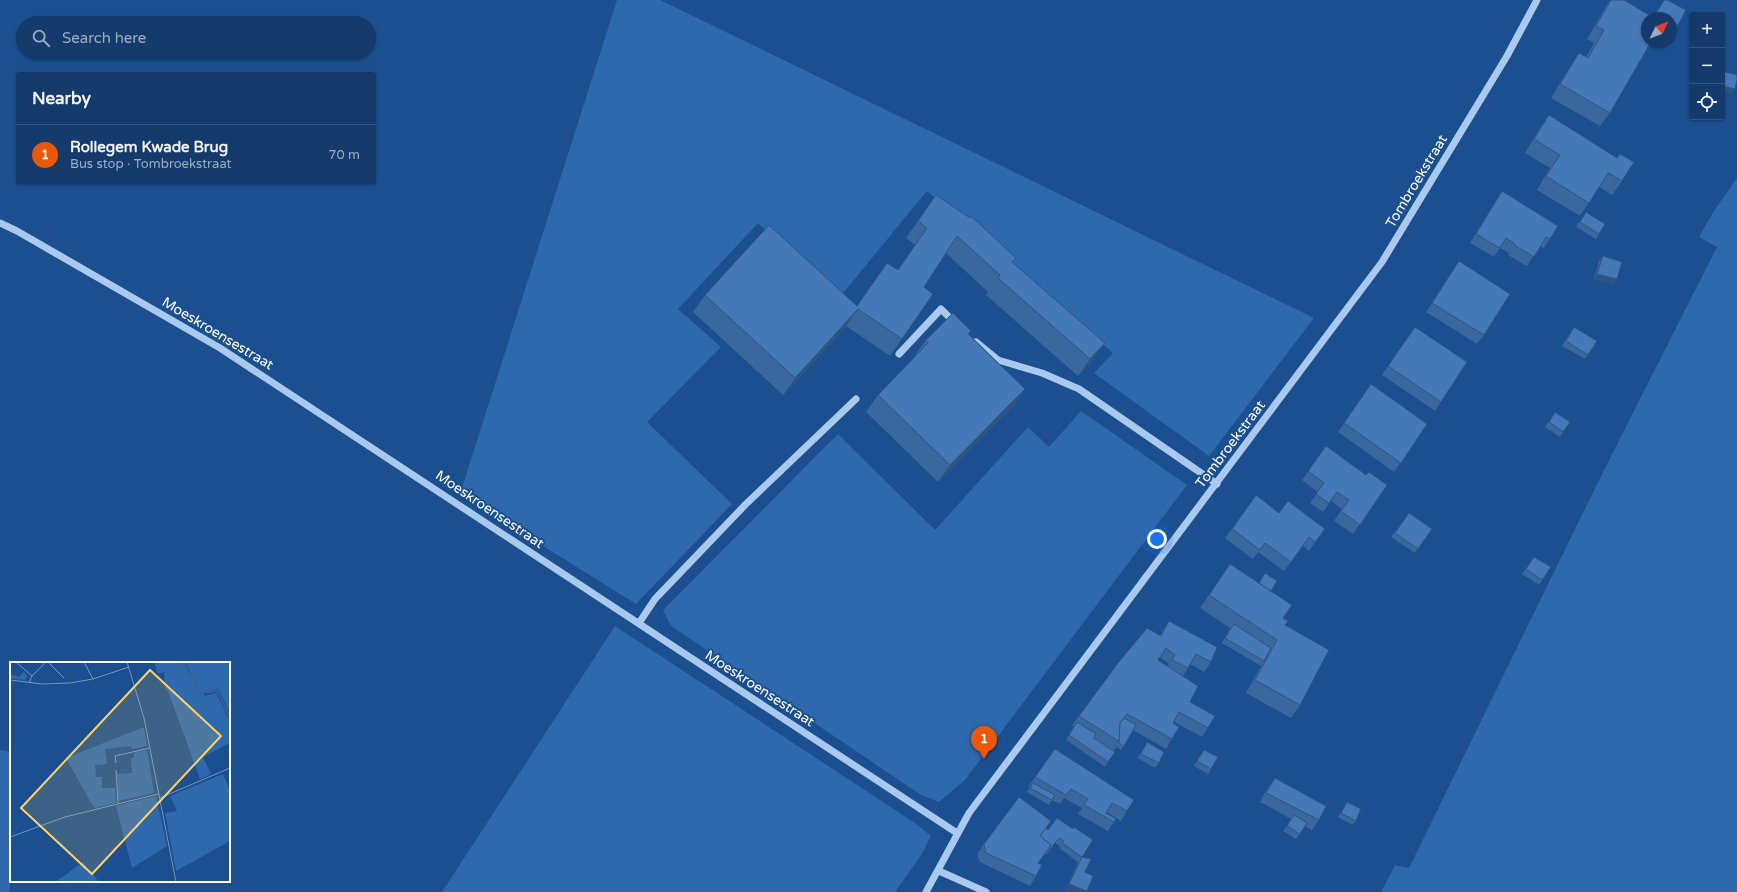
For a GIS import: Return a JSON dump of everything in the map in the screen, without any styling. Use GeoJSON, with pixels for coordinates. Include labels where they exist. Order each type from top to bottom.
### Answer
{"type":"FeatureCollection","features":[{"type":"Feature","properties":{"kind":"street","name":"Tombroekstraat"},"geometry":{"type":"LineString","coordinates":[[926,892],[939,871],[957,833],[969,813],[1382,262],[1507,56],[1537,0]]}},
{"type":"Feature","properties":{"kind":"street","name":"Moeskroensestraat"},"geometry":{"type":"LineString","coordinates":[[0,223],[17,231],[220,348],[957,833]]}},
{"type":"Feature","properties":{"kind":"street"},"geometry":{"type":"LineString","coordinates":[[898,354],[941,308],[965,334],[998,360],[1042,373],[1079,389],[1216,484]]}},
{"type":"Feature","properties":{"kind":"street"},"geometry":{"type":"LineString","coordinates":[[639,623],[655,599],[746,504],[856,399]]}},
{"type":"Feature","properties":{"kind":"street"},"geometry":{"type":"LineString","coordinates":[[939,871],[986,892]]}},
{"type":"Feature","properties":{"kind":"shaded area"},"geometry":{"type":"Polygon","coordinates":[[[617,0],[660,0],[1314,318],[1209,456],[1094,373],[1113,353],[927,191],[839,298],[758,223],[678,309],[721,347],[647,422],[732,504],[636,604],[460,494],[617,0]]]}},
{"type":"Feature","properties":{"kind":"shaded area"},"geometry":{"type":"Polygon","coordinates":[[[1737,178],[1737,892],[1381,892],[1395,865],[1409,868],[1604,470],[1717,247],[1699,237],[1712,214],[1737,178]]]}},
{"type":"Feature","properties":{"kind":"shaded area"},"geometry":{"type":"Polygon","coordinates":[[[1081,411],[1187,485],[965,780],[939,802],[921,795],[671,626],[663,610],[838,434],[935,530],[1028,427],[1049,447],[1081,411]]]}},
{"type":"Feature","properties":{"kind":"shaded area"},"geometry":{"type":"Polygon","coordinates":[[[615,626],[915,823],[931,836],[922,854],[895,892],[442,892],[615,626]]]}},
{"type":"Feature","properties":{"kind":"shaded area"},"geometry":{"type":"Polygon","coordinates":[[[0,750],[10,752],[10,882],[9,892],[0,892],[0,750]]]}},
{"type":"Feature","properties":{"kind":"building"},"geometry":{"type":"Polygon","coordinates":[[[1611,0],[1624,0],[1644,12],[1641,12],[1641,48],[1648,48],[1610,113],[1560,84],[1579,53],[1588,58],[1604,30],[1596,26],[1611,0]]]}},
{"type":"Feature","properties":{"kind":"building"},"geometry":{"type":"Polygon","coordinates":[[[1664,0],[1667,0],[1686,10],[1678,25],[1677,12],[1657,12],[1664,0]]]}},
{"type":"Feature","properties":{"kind":"building"},"geometry":{"type":"Polygon","coordinates":[[[1725,72],[1737,75],[1735,89],[1725,87],[1725,72]]]}},
{"type":"Feature","properties":{"kind":"building"},"geometry":{"type":"Polygon","coordinates":[[[1549,115],[1617,158],[1620,154],[1634,162],[1622,181],[1608,173],[1589,203],[1546,176],[1560,155],[1534,139],[1549,115]]]}},
{"type":"Feature","properties":{"kind":"building"},"geometry":{"type":"Polygon","coordinates":[[[1502,191],[1558,226],[1550,239],[1546,237],[1534,257],[1514,245],[1515,244],[1506,238],[1500,248],[1476,234],[1502,191]]]}},
{"type":"Feature","properties":{"kind":"building"},"geometry":{"type":"Polygon","coordinates":[[[936,195],[970,218],[971,216],[1016,258],[1012,262],[1105,343],[1090,359],[998,278],[1000,275],[957,236],[924,287],[933,294],[902,339],[858,309],[795,378],[705,295],[769,225],[857,306],[887,263],[898,270],[927,228],[918,221],[936,195]]]}},
{"type":"Feature","properties":{"kind":"building"},"geometry":{"type":"Polygon","coordinates":[[[1586,212],[1605,224],[1599,234],[1580,222],[1586,212]]]}},
{"type":"Feature","properties":{"kind":"building"},"geometry":{"type":"Polygon","coordinates":[[[1603,256],[1622,262],[1617,279],[1597,274],[1603,256]]]}},
{"type":"Feature","properties":{"kind":"building"},"geometry":{"type":"Polygon","coordinates":[[[1459,261],[1510,294],[1484,335],[1432,303],[1459,261]]]}},
{"type":"Feature","properties":{"kind":"building"},"geometry":{"type":"Polygon","coordinates":[[[953,313],[971,331],[968,334],[1025,389],[950,465],[878,395],[928,343],[926,340],[953,313]]]}},
{"type":"Feature","properties":{"kind":"building"},"geometry":{"type":"Polygon","coordinates":[[[1415,327],[1467,362],[1441,402],[1388,366],[1415,327]]]}},
{"type":"Feature","properties":{"kind":"building"},"geometry":{"type":"Polygon","coordinates":[[[1574,327],[1597,341],[1588,355],[1566,341],[1574,327]]]}},
{"type":"Feature","properties":{"kind":"building"},"geometry":{"type":"Polygon","coordinates":[[[1371,384],[1427,424],[1401,463],[1344,423],[1371,384]]]}},
{"type":"Feature","properties":{"kind":"building"},"geometry":{"type":"Polygon","coordinates":[[[1555,412],[1570,422],[1563,432],[1549,422],[1555,412]]]}},
{"type":"Feature","properties":{"kind":"building"},"geometry":{"type":"Polygon","coordinates":[[[1326,446],[1366,475],[1369,472],[1387,485],[1360,525],[1341,511],[1349,500],[1337,492],[1329,503],[1316,494],[1324,483],[1308,471],[1326,446]]]}},
{"type":"Feature","properties":{"kind":"building"},"geometry":{"type":"Polygon","coordinates":[[[1256,495],[1279,513],[1288,501],[1325,529],[1315,542],[1309,537],[1291,562],[1265,543],[1260,550],[1232,529],[1256,495]]]}},
{"type":"Feature","properties":{"kind":"building"},"geometry":{"type":"Polygon","coordinates":[[[1409,513],[1432,529],[1418,549],[1395,533],[1409,513]]]}},
{"type":"Feature","properties":{"kind":"building"},"geometry":{"type":"Polygon","coordinates":[[[1534,557],[1551,567],[1542,580],[1526,569],[1534,557]]]}},
{"type":"Feature","properties":{"kind":"building"},"geometry":{"type":"Polygon","coordinates":[[[1230,564],[1292,605],[1283,618],[1288,621],[1285,625],[1329,650],[1300,705],[1255,680],[1277,640],[1209,595],[1230,564]]]}},
{"type":"Feature","properties":{"kind":"building"},"geometry":{"type":"Polygon","coordinates":[[[1265,573],[1277,581],[1271,591],[1259,583],[1265,573]]]}},
{"type":"Feature","properties":{"kind":"building"},"geometry":{"type":"Polygon","coordinates":[[[1169,621],[1217,647],[1211,662],[1196,654],[1188,668],[1172,660],[1175,655],[1166,648],[1158,660],[1198,686],[1190,702],[1215,716],[1208,728],[1179,712],[1173,723],[1179,727],[1172,739],[1127,714],[1120,723],[1120,742],[1079,716],[1118,663],[1147,628],[1161,636],[1169,621]]]}},
{"type":"Feature","properties":{"kind":"building"},"geometry":{"type":"Polygon","coordinates":[[[1234,624],[1271,648],[1264,661],[1225,638],[1234,624]]]}},
{"type":"Feature","properties":{"kind":"building"},"geometry":{"type":"Polygon","coordinates":[[[1124,718],[1136,725],[1124,746],[1119,743],[1120,723],[1124,718]]]}},
{"type":"Feature","properties":{"kind":"building"},"geometry":{"type":"Polygon","coordinates":[[[1077,722],[1096,734],[1094,738],[1115,752],[1108,762],[1069,735],[1077,722]]]}},
{"type":"Feature","properties":{"kind":"building"},"geometry":{"type":"Polygon","coordinates":[[[1147,742],[1164,752],[1159,763],[1141,754],[1147,742]]]}},
{"type":"Feature","properties":{"kind":"building"},"geometry":{"type":"Polygon","coordinates":[[[1055,749],[1134,800],[1127,811],[1112,803],[1106,813],[1116,819],[1114,822],[1084,805],[1088,799],[1071,789],[1066,795],[1035,777],[1055,749]]]}},
{"type":"Feature","properties":{"kind":"building"},"geometry":{"type":"Polygon","coordinates":[[[1204,750],[1218,757],[1211,769],[1197,761],[1204,750]]]}},
{"type":"Feature","properties":{"kind":"building"},"geometry":{"type":"Polygon","coordinates":[[[1275,778],[1326,806],[1319,820],[1266,793],[1275,778]]]}},
{"type":"Feature","properties":{"kind":"building"},"geometry":{"type":"Polygon","coordinates":[[[1033,783],[1055,795],[1052,800],[1030,788],[1033,783]]]}},
{"type":"Feature","properties":{"kind":"building"},"geometry":{"type":"Polygon","coordinates":[[[1019,797],[1051,821],[1040,836],[1051,845],[1038,863],[1042,865],[1036,876],[986,853],[984,844],[1019,797]]]}},
{"type":"Feature","properties":{"kind":"building"},"geometry":{"type":"Polygon","coordinates":[[[1347,802],[1361,809],[1356,821],[1341,813],[1347,802]]]}},
{"type":"Feature","properties":{"kind":"building"},"geometry":{"type":"Polygon","coordinates":[[[1294,815],[1307,823],[1300,834],[1287,826],[1294,815]]]}},
{"type":"Feature","properties":{"kind":"building"},"geometry":{"type":"Polygon","coordinates":[[[1057,818],[1093,840],[1082,857],[1062,843],[1064,841],[1059,838],[1049,850],[1048,849],[1051,845],[1040,836],[1046,828],[1048,830],[1057,818]]]}},
{"type":"Feature","properties":{"kind":"building"},"geometry":{"type":"Polygon","coordinates":[[[1082,857],[1091,859],[1085,872],[1093,876],[1087,891],[1069,884],[1082,857]]]}},
{"type":"Feature","properties":{"kind":"place","name":"Rollegem Kwade Brug"},"geometry":{"type":"Point","coordinates":[984,759]}}]}
